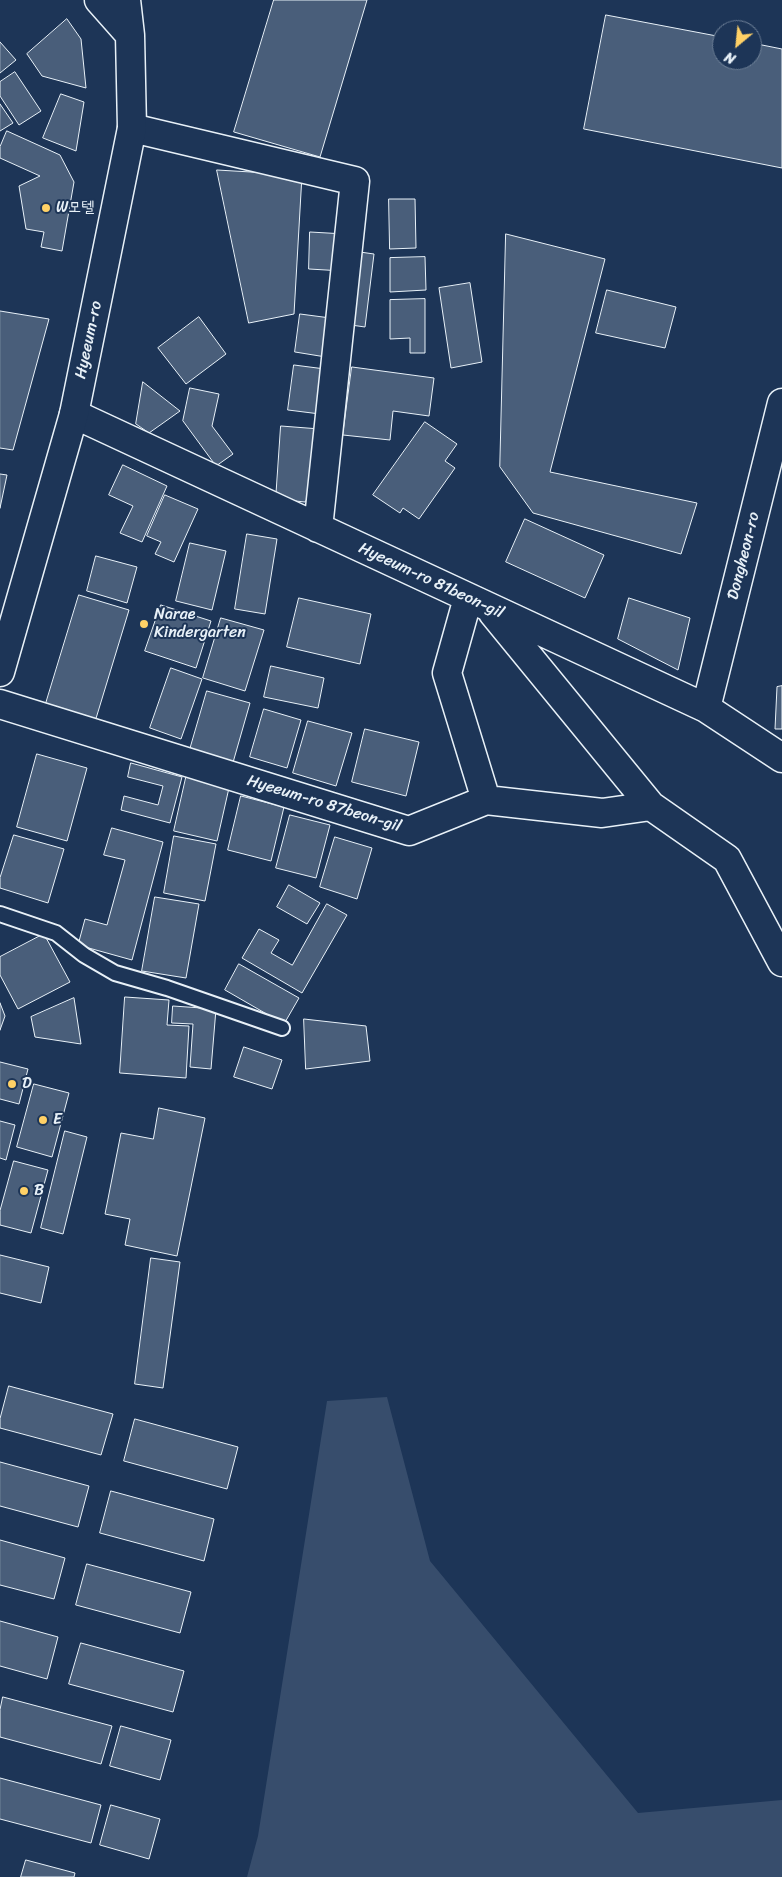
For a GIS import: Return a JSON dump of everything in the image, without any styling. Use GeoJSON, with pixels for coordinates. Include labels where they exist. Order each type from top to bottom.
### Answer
{"type":"FeatureCollection","features":[{"type":"Feature","properties":{"kind":"street"},"geometry":{"type":"LineString","coordinates":[[99,0],[130,35]]}},
{"type":"Feature","properties":{"kind":"street","name":"Hyeeum-ro"},"geometry":{"type":"LineString","coordinates":[[0,672],[74,414],[132,128],[130,35],[126,0]]}},
{"type":"Feature","properties":{"kind":"street"},"geometry":{"type":"LineString","coordinates":[[132,128],[355,181],[318,528]]}},
{"type":"Feature","properties":{"kind":"street","name":"Dongheon-ro"},"geometry":{"type":"LineString","coordinates":[[706,708],[782,403]]}},
{"type":"Feature","properties":{"kind":"street","name":"Hyeeum-ro 81beon-gil"},"geometry":{"type":"LineString","coordinates":[[74,414],[706,708],[782,758]]}},
{"type":"Feature","properties":{"kind":"street"},"geometry":{"type":"LineString","coordinates":[[486,800],[447,673],[479,603],[652,806],[727,859],[782,962]]}},
{"type":"Feature","properties":{"kind":"street","name":"Hyeeum-ro 87beon-gil"},"geometry":{"type":"LineString","coordinates":[[0,704],[409,831],[486,800],[602,813],[652,806]]}},
{"type":"Feature","properties":{"kind":"lane"},"geometry":{"type":"LineString","coordinates":[[0,914],[56,933],[84,955],[115,973],[167,988],[282,1028]]}},
{"type":"Feature","properties":{"kind":"shaded area"},"geometry":{"type":"Polygon","coordinates":[[[387,1397],[430,1561],[638,1813],[782,1800],[782,1877],[247,1877],[258,1836],[327,1401],[387,1397]]]}},
{"type":"Feature","properties":{"kind":"building"},"geometry":{"type":"Polygon","coordinates":[[[274,0],[367,0],[320,157],[234,132],[274,0]]]}},
{"type":"Feature","properties":{"kind":"building"},"geometry":{"type":"Polygon","coordinates":[[[606,15],[712,35],[712,70],[762,70],[762,45],[782,49],[782,168],[584,129],[606,15]]]}},
{"type":"Feature","properties":{"kind":"building"},"geometry":{"type":"Polygon","coordinates":[[[67,19],[81,39],[86,88],[42,76],[27,54],[67,19]]]}},
{"type":"Feature","properties":{"kind":"building"},"geometry":{"type":"Polygon","coordinates":[[[0,42],[16,60],[0,73],[0,42]]]}},
{"type":"Feature","properties":{"kind":"building"},"geometry":{"type":"Polygon","coordinates":[[[15,72],[41,111],[19,125],[0,96],[0,82],[15,72]]]}},
{"type":"Feature","properties":{"kind":"building"},"geometry":{"type":"Polygon","coordinates":[[[61,94],[84,102],[76,151],[43,138],[61,94]]]}},
{"type":"Feature","properties":{"kind":"building"},"geometry":{"type":"Polygon","coordinates":[[[0,104],[13,123],[0,131],[0,104]]]}},
{"type":"Feature","properties":{"kind":"building","name":"W모텔"},"geometry":{"type":"Polygon","coordinates":[[[7,131],[60,155],[74,182],[62,251],[41,247],[44,232],[26,229],[19,186],[40,176],[0,158],[0,147],[7,131]]]}},
{"type":"Feature","properties":{"kind":"building"},"geometry":{"type":"Polygon","coordinates":[[[217,170],[302,175],[294,314],[249,323],[217,170]]]}},
{"type":"Feature","properties":{"kind":"building"},"geometry":{"type":"Polygon","coordinates":[[[389,199],[415,199],[416,248],[390,249],[389,199]]]}},
{"type":"Feature","properties":{"kind":"building"},"geometry":{"type":"Polygon","coordinates":[[[310,232],[345,234],[343,271],[309,269],[310,232]]]}},
{"type":"Feature","properties":{"kind":"building"},"geometry":{"type":"Polygon","coordinates":[[[506,234],[605,259],[550,472],[697,503],[681,554],[533,513],[500,467],[506,234]]]}},
{"type":"Feature","properties":{"kind":"building"},"geometry":{"type":"Polygon","coordinates":[[[353,251],[374,254],[365,327],[344,324],[353,251]]]}},
{"type":"Feature","properties":{"kind":"building"},"geometry":{"type":"Polygon","coordinates":[[[425,257],[426,290],[390,292],[390,258],[425,257]]]}},
{"type":"Feature","properties":{"kind":"building"},"geometry":{"type":"Polygon","coordinates":[[[470,283],[482,362],[451,368],[439,288],[470,283]]]}},
{"type":"Feature","properties":{"kind":"building"},"geometry":{"type":"Polygon","coordinates":[[[607,290],[676,307],[665,348],[596,333],[607,290]]]}},
{"type":"Feature","properties":{"kind":"building"},"geometry":{"type":"Polygon","coordinates":[[[425,299],[425,353],[410,353],[410,338],[390,339],[390,300],[425,299]]]}},
{"type":"Feature","properties":{"kind":"building"},"geometry":{"type":"Polygon","coordinates":[[[0,311],[49,319],[13,450],[0,448],[0,311]]]}},
{"type":"Feature","properties":{"kind":"building"},"geometry":{"type":"Polygon","coordinates":[[[300,314],[338,319],[332,358],[295,352],[300,314]]]}},
{"type":"Feature","properties":{"kind":"building"},"geometry":{"type":"Polygon","coordinates":[[[199,317],[226,354],[186,384],[158,348],[199,317]]]}},
{"type":"Feature","properties":{"kind":"building"},"geometry":{"type":"Polygon","coordinates":[[[294,365],[325,369],[320,414],[288,410],[294,365]]]}},
{"type":"Feature","properties":{"kind":"building"},"geometry":{"type":"Polygon","coordinates":[[[352,367],[434,378],[429,416],[393,411],[390,440],[343,435],[352,367]]]}},
{"type":"Feature","properties":{"kind":"building"},"geometry":{"type":"Polygon","coordinates":[[[143,382],[180,411],[149,433],[136,424],[143,382]]]}},
{"type":"Feature","properties":{"kind":"building"},"geometry":{"type":"Polygon","coordinates":[[[190,388],[219,394],[212,426],[233,454],[216,466],[183,421],[190,388]]]}},
{"type":"Feature","properties":{"kind":"building"},"geometry":{"type":"Polygon","coordinates":[[[425,422],[457,444],[445,461],[455,468],[419,519],[403,508],[400,513],[373,495],[425,422]]]}},
{"type":"Feature","properties":{"kind":"building"},"geometry":{"type":"Polygon","coordinates":[[[281,426],[320,429],[315,487],[305,502],[276,499],[281,426]]]}},
{"type":"Feature","properties":{"kind":"building"},"geometry":{"type":"Polygon","coordinates":[[[123,465],[167,486],[142,542],[120,533],[133,506],[109,495],[123,465]]]}},
{"type":"Feature","properties":{"kind":"building"},"geometry":{"type":"Polygon","coordinates":[[[0,474],[7,475],[0,508],[0,474]]]}},
{"type":"Feature","properties":{"kind":"building"},"geometry":{"type":"Polygon","coordinates":[[[165,495],[198,509],[174,562],[155,554],[161,542],[147,536],[165,495]]]}},
{"type":"Feature","properties":{"kind":"building"},"geometry":{"type":"Polygon","coordinates":[[[525,519],[604,555],[585,598],[506,562],[525,519]]]}},
{"type":"Feature","properties":{"kind":"building"},"geometry":{"type":"Polygon","coordinates":[[[247,534],[277,539],[265,614],[235,609],[247,534]]]}},
{"type":"Feature","properties":{"kind":"building"},"geometry":{"type":"Polygon","coordinates":[[[190,543],[226,551],[212,610],[176,601],[190,543]]]}},
{"type":"Feature","properties":{"kind":"building"},"geometry":{"type":"Polygon","coordinates":[[[96,556],[137,567],[127,603],[87,591],[96,556]]]}},
{"type":"Feature","properties":{"kind":"building"},"geometry":{"type":"Polygon","coordinates":[[[79,595],[129,610],[94,725],[44,710],[79,595]]]}},
{"type":"Feature","properties":{"kind":"building"},"geometry":{"type":"Polygon","coordinates":[[[299,598],[371,614],[360,664],[287,647],[299,598]]]}},
{"type":"Feature","properties":{"kind":"building"},"geometry":{"type":"Polygon","coordinates":[[[629,598],[690,618],[678,670],[618,639],[629,598]]]}},
{"type":"Feature","properties":{"kind":"building"},"geometry":{"type":"Polygon","coordinates":[[[161,605],[211,621],[196,668],[145,651],[161,605]]]}},
{"type":"Feature","properties":{"kind":"building"},"geometry":{"type":"Polygon","coordinates":[[[221,618],[264,630],[245,691],[203,678],[221,618]]]}},
{"type":"Feature","properties":{"kind":"building"},"geometry":{"type":"Polygon","coordinates":[[[271,666],[324,678],[318,708],[264,697],[271,666]]]}},
{"type":"Feature","properties":{"kind":"building"},"geometry":{"type":"Polygon","coordinates":[[[171,668],[202,679],[181,739],[150,728],[171,668]]]}},
{"type":"Feature","properties":{"kind":"building"},"geometry":{"type":"Polygon","coordinates":[[[782,686],[782,729],[775,729],[777,687],[782,686]]]}},
{"type":"Feature","properties":{"kind":"building"},"geometry":{"type":"Polygon","coordinates":[[[207,691],[250,703],[232,766],[189,753],[207,691]]]}},
{"type":"Feature","properties":{"kind":"building"},"geometry":{"type":"Polygon","coordinates":[[[264,709],[301,720],[287,768],[250,757],[264,709]]]}},
{"type":"Feature","properties":{"kind":"building"},"geometry":{"type":"Polygon","coordinates":[[[308,721],[352,733],[336,786],[293,773],[308,721]]]}},
{"type":"Feature","properties":{"kind":"building"},"geometry":{"type":"Polygon","coordinates":[[[365,729],[419,742],[406,796],[352,782],[365,729]]]}},
{"type":"Feature","properties":{"kind":"building"},"geometry":{"type":"Polygon","coordinates":[[[37,754],[87,768],[67,841],[17,827],[37,754]]]}},
{"type":"Feature","properties":{"kind":"building"},"geometry":{"type":"Polygon","coordinates":[[[131,763],[182,777],[170,823],[121,810],[124,796],[158,805],[163,786],[128,777],[131,763]]]}},
{"type":"Feature","properties":{"kind":"building"},"geometry":{"type":"Polygon","coordinates":[[[188,769],[231,779],[217,841],[174,831],[188,769]]]}},
{"type":"Feature","properties":{"kind":"building"},"geometry":{"type":"Polygon","coordinates":[[[241,796],[284,807],[271,861],[228,850],[241,796]]]}},
{"type":"Feature","properties":{"kind":"building"},"geometry":{"type":"Polygon","coordinates":[[[290,815],[330,825],[316,878],[276,868],[290,815]]]}},
{"type":"Feature","properties":{"kind":"building"},"geometry":{"type":"Polygon","coordinates":[[[112,828],[163,842],[132,960],[78,945],[85,919],[107,925],[125,860],[104,855],[112,828]]]}},
{"type":"Feature","properties":{"kind":"building"},"geometry":{"type":"Polygon","coordinates":[[[14,835],[64,849],[48,903],[0,888],[0,878],[14,835]]]}},
{"type":"Feature","properties":{"kind":"building"},"geometry":{"type":"Polygon","coordinates":[[[174,836],[216,844],[205,901],[164,893],[174,836]]]}},
{"type":"Feature","properties":{"kind":"building"},"geometry":{"type":"Polygon","coordinates":[[[335,837],[372,848],[357,899],[320,887],[335,837]]]}},
{"type":"Feature","properties":{"kind":"building"},"geometry":{"type":"Polygon","coordinates":[[[289,885],[320,903],[307,924],[277,907],[289,885]]]}},
{"type":"Feature","properties":{"kind":"building"},"geometry":{"type":"Polygon","coordinates":[[[155,897],[199,904],[186,978],[142,971],[155,897]]]}},
{"type":"Feature","properties":{"kind":"building"},"geometry":{"type":"Polygon","coordinates":[[[327,904],[347,915],[302,993],[242,958],[259,929],[279,940],[271,953],[292,965],[327,904]]]}},
{"type":"Feature","properties":{"kind":"building"},"geometry":{"type":"Polygon","coordinates":[[[44,934],[70,982],[18,1009],[0,975],[0,957],[44,934]]]}},
{"type":"Feature","properties":{"kind":"building"},"geometry":{"type":"Polygon","coordinates":[[[239,964],[299,998],[284,1024],[225,990],[239,964]]]}},
{"type":"Feature","properties":{"kind":"building"},"geometry":{"type":"Polygon","coordinates":[[[125,997],[169,1000],[167,1025],[189,1026],[186,1078],[120,1073],[125,997]]]}},
{"type":"Feature","properties":{"kind":"building"},"geometry":{"type":"Polygon","coordinates":[[[74,998],[81,1044],[35,1037],[31,1017],[74,998]]]}},
{"type":"Feature","properties":{"kind":"building"},"geometry":{"type":"Polygon","coordinates":[[[0,1003],[5,1016],[0,1030],[0,1003]]]}},
{"type":"Feature","properties":{"kind":"building"},"geometry":{"type":"Polygon","coordinates":[[[173,1006],[216,1009],[211,1069],[190,1067],[193,1024],[172,1023],[173,1006]]]}},
{"type":"Feature","properties":{"kind":"building"},"geometry":{"type":"Polygon","coordinates":[[[304,1019],[366,1026],[370,1061],[306,1069],[304,1019]]]}},
{"type":"Feature","properties":{"kind":"building"},"geometry":{"type":"Polygon","coordinates":[[[244,1047],[282,1060],[272,1089],[234,1077],[244,1047]]]}},
{"type":"Feature","properties":{"kind":"building","name":"D"},"geometry":{"type":"Polygon","coordinates":[[[0,1062],[28,1069],[19,1104],[0,1099],[0,1062]]]}},
{"type":"Feature","properties":{"kind":"building","name":"E"},"geometry":{"type":"Polygon","coordinates":[[[34,1084],[69,1093],[52,1157],[17,1147],[34,1084]]]}},
{"type":"Feature","properties":{"kind":"building"},"geometry":{"type":"Polygon","coordinates":[[[159,1108],[205,1118],[177,1256],[125,1245],[130,1219],[105,1214],[121,1133],[153,1139],[159,1108]]]}},
{"type":"Feature","properties":{"kind":"building"},"geometry":{"type":"Polygon","coordinates":[[[0,1121],[15,1125],[6,1160],[0,1158],[0,1121]]]}},
{"type":"Feature","properties":{"kind":"building"},"geometry":{"type":"Polygon","coordinates":[[[65,1131],[87,1137],[63,1234],[41,1228],[65,1131]]]}},
{"type":"Feature","properties":{"kind":"building","name":"B"},"geometry":{"type":"Polygon","coordinates":[[[14,1161],[48,1170],[31,1233],[0,1225],[0,1211],[14,1161]]]}},
{"type":"Feature","properties":{"kind":"building"},"geometry":{"type":"Polygon","coordinates":[[[0,1255],[49,1267],[41,1303],[0,1293],[0,1255]]]}},
{"type":"Feature","properties":{"kind":"building"},"geometry":{"type":"Polygon","coordinates":[[[151,1258],[180,1262],[163,1388],[135,1384],[151,1258]]]}},
{"type":"Feature","properties":{"kind":"building"},"geometry":{"type":"Polygon","coordinates":[[[9,1386],[113,1414],[101,1455],[0,1428],[0,1419],[9,1386]]]}},
{"type":"Feature","properties":{"kind":"building"},"geometry":{"type":"Polygon","coordinates":[[[135,1419],[238,1447],[227,1489],[124,1461],[135,1419]]]}},
{"type":"Feature","properties":{"kind":"building"},"geometry":{"type":"Polygon","coordinates":[[[0,1462],[89,1486],[78,1527],[0,1506],[0,1462]]]}},
{"type":"Feature","properties":{"kind":"building"},"geometry":{"type":"Polygon","coordinates":[[[111,1491],[214,1519],[204,1561],[100,1533],[111,1491]]]}},
{"type":"Feature","properties":{"kind":"building"},"geometry":{"type":"Polygon","coordinates":[[[0,1540],[65,1558],[54,1599],[0,1585],[0,1540]]]}},
{"type":"Feature","properties":{"kind":"building"},"geometry":{"type":"Polygon","coordinates":[[[87,1564],[191,1592],[180,1633],[76,1605],[87,1564]]]}},
{"type":"Feature","properties":{"kind":"building"},"geometry":{"type":"Polygon","coordinates":[[[0,1621],[58,1637],[47,1679],[0,1666],[0,1621]]]}},
{"type":"Feature","properties":{"kind":"building"},"geometry":{"type":"Polygon","coordinates":[[[81,1643],[184,1671],[173,1712],[69,1684],[81,1643]]]}},
{"type":"Feature","properties":{"kind":"building"},"geometry":{"type":"Polygon","coordinates":[[[3,1697],[112,1726],[101,1764],[0,1737],[0,1710],[3,1697]]]}},
{"type":"Feature","properties":{"kind":"building"},"geometry":{"type":"Polygon","coordinates":[[[121,1726],[171,1740],[160,1780],[110,1766],[121,1726]]]}},
{"type":"Feature","properties":{"kind":"building"},"geometry":{"type":"Polygon","coordinates":[[[0,1778],[101,1805],[91,1843],[0,1819],[0,1778]]]}},
{"type":"Feature","properties":{"kind":"building"},"geometry":{"type":"Polygon","coordinates":[[[111,1805],[160,1819],[149,1859],[100,1845],[111,1805]]]}},
{"type":"Feature","properties":{"kind":"building"},"geometry":{"type":"Polygon","coordinates":[[[26,1860],[75,1873],[74,1877],[21,1877],[26,1860]]]}},
{"type":"Feature","properties":{"kind":"place","name":"W모텔"},"geometry":{"type":"Point","coordinates":[46,208]}},
{"type":"Feature","properties":{"kind":"place","name":"Narae Kindergarten"},"geometry":{"type":"Point","coordinates":[144,624]}},
{"type":"Feature","properties":{"kind":"place","name":"D"},"geometry":{"type":"Point","coordinates":[12,1084]}},
{"type":"Feature","properties":{"kind":"place","name":"E"},"geometry":{"type":"Point","coordinates":[43,1120]}},
{"type":"Feature","properties":{"kind":"place","name":"B"},"geometry":{"type":"Point","coordinates":[24,1191]}}]}
